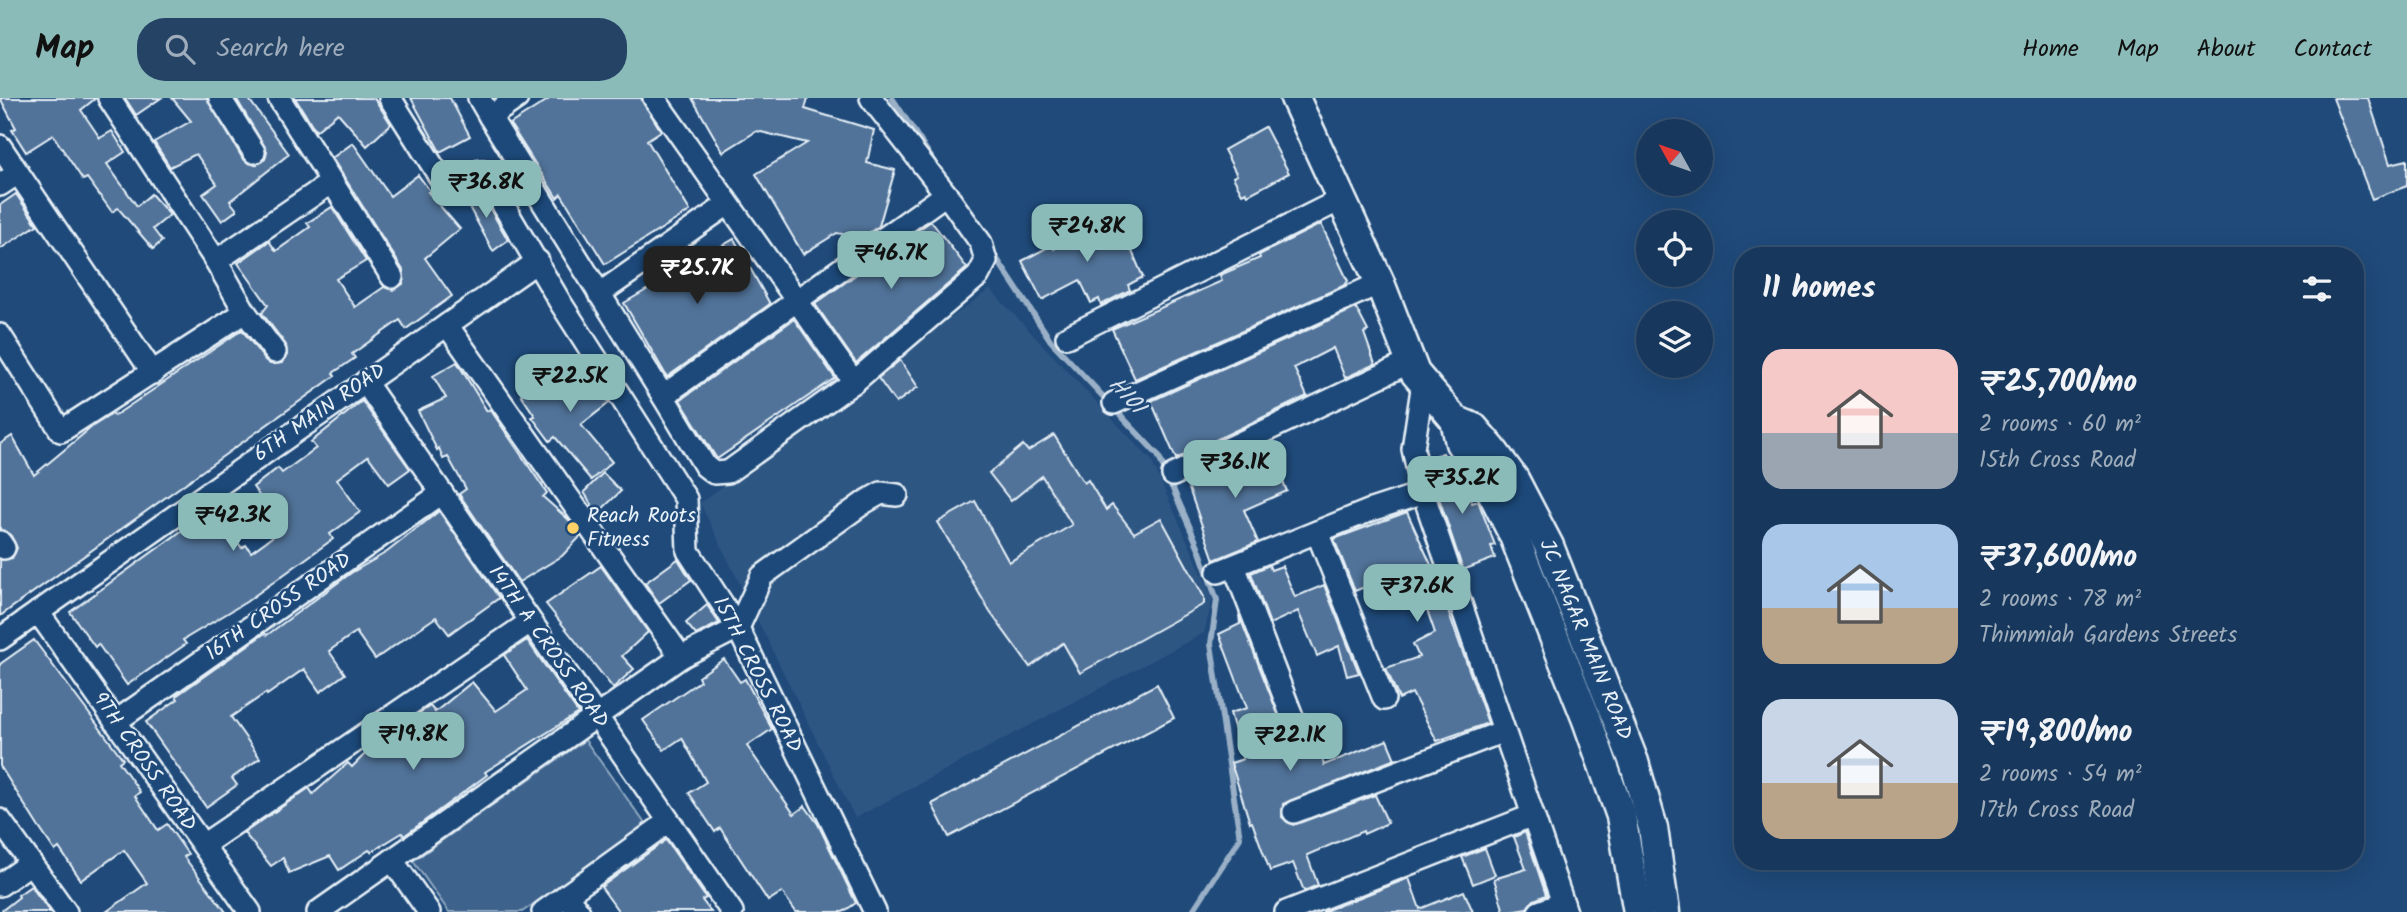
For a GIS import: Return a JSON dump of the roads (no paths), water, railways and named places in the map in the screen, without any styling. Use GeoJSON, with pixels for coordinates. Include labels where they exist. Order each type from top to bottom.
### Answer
{"type":"FeatureCollection","features":[{"type":"Feature","properties":{"kind":"main road"},"geometry":{"type":"LineString","coordinates":[[1295,98],[1380,283],[1416,372],[1455,420]]}},
{"type":"Feature","properties":{"kind":"main road","name":"JC NAGAR MAIN ROAD"},"geometry":{"type":"LineString","coordinates":[[1455,420],[1460,443],[1482,472],[1514,536],[1587,720],[1621,816],[1638,912]]}},
{"type":"Feature","properties":{"kind":"main road","name":"JC NAGAR MAIN ROAD"},"geometry":{"type":"LineString","coordinates":[[1455,420],[1474,428],[1514,479],[1553,558],[1634,762],[1653,828],[1665,912]]}},
{"type":"Feature","properties":{"kind":"street"},"geometry":{"type":"LineString","coordinates":[[109,98],[216,261],[246,312],[275,352]]}},
{"type":"Feature","properties":{"kind":"street"},"geometry":{"type":"LineString","coordinates":[[220,98],[254,152]]}},
{"type":"Feature","properties":{"kind":"street"},"geometry":{"type":"LineString","coordinates":[[279,98],[392,277]]}},
{"type":"Feature","properties":{"kind":"street","name":"15TH CROSS ROAD"},"geometry":{"type":"LineString","coordinates":[[390,98],[447,190],[480,171],[686,499],[688,551],[738,628],[875,912]]}},
{"type":"Feature","properties":{"kind":"street"},"geometry":{"type":"LineString","coordinates":[[479,98],[705,466],[714,473],[728,472],[854,382],[978,276],[986,261],[981,243],[871,98]]}},
{"type":"Feature","properties":{"kind":"street"},"geometry":{"type":"LineString","coordinates":[[490,117],[517,98]]}},
{"type":"Feature","properties":{"kind":"street"},"geometry":{"type":"LineString","coordinates":[[654,98],[854,382]]}},
{"type":"Feature","properties":{"kind":"street"},"geometry":{"type":"LineString","coordinates":[[0,146],[153,373]]}},
{"type":"Feature","properties":{"kind":"street"},"geometry":{"type":"LineString","coordinates":[[0,185],[18,173]]}},
{"type":"Feature","properties":{"kind":"street"},"geometry":{"type":"LineString","coordinates":[[216,261],[332,182]]}},
{"type":"Feature","properties":{"kind":"street"},"geometry":{"type":"LineString","coordinates":[[663,396],[946,194]]}},
{"type":"Feature","properties":{"kind":"street"},"geometry":{"type":"LineString","coordinates":[[1067,337],[1342,199]]}},
{"type":"Feature","properties":{"kind":"street"},"geometry":{"type":"LineString","coordinates":[[600,294],[729,204]]}},
{"type":"Feature","properties":{"kind":"street","name":"6TH MAIN ROAD"},"geometry":{"type":"LineString","coordinates":[[0,639],[538,261],[568,243]]}},
{"type":"Feature","properties":{"kind":"street"},"geometry":{"type":"LineString","coordinates":[[1114,404],[1380,283]]}},
{"type":"Feature","properties":{"kind":"street"},"geometry":{"type":"LineString","coordinates":[[0,335],[61,431],[246,312]]}},
{"type":"Feature","properties":{"kind":"street"},"geometry":{"type":"LineString","coordinates":[[447,325],[681,657]]}},
{"type":"Feature","properties":{"kind":"street"},"geometry":{"type":"LineString","coordinates":[[1173,475],[1416,372],[1412,449],[1423,493],[1564,907],[1539,912]]}},
{"type":"Feature","properties":{"kind":"street","name":"14TH A CROSS ROAD"},"geometry":{"type":"LineString","coordinates":[[365,382],[732,912]]}},
{"type":"Feature","properties":{"kind":"street","name":"16TH CROSS ROAD"},"geometry":{"type":"LineString","coordinates":[[115,722],[442,493]]}},
{"type":"Feature","properties":{"kind":"street"},"geometry":{"type":"LineString","coordinates":[[318,912],[681,657],[738,628],[762,576],[865,502],[881,493],[897,495]]}},
{"type":"Feature","properties":{"kind":"street"},"geometry":{"type":"LineString","coordinates":[[1300,737],[1226,569],[1423,493]]}},
{"type":"Feature","properties":{"kind":"street"},"geometry":{"type":"LineString","coordinates":[[1317,532],[1384,699]]}},
{"type":"Feature","properties":{"kind":"street","name":"9TH CROSS ROAD"},"geometry":{"type":"LineString","coordinates":[[38,612],[250,912]]}},
{"type":"Feature","properties":{"kind":"street"},"geometry":{"type":"LineString","coordinates":[[203,845],[530,622]]}},
{"type":"Feature","properties":{"kind":"street"},"geometry":{"type":"LineString","coordinates":[[1294,813],[1504,731]]}},
{"type":"Feature","properties":{"kind":"street"},"geometry":{"type":"LineString","coordinates":[[1286,912],[1531,816]]}},
{"type":"Feature","properties":{"kind":"street"},"geometry":{"type":"LineString","coordinates":[[0,820],[66,912]]}},
{"type":"Feature","properties":{"kind":"street"},"geometry":{"type":"LineString","coordinates":[[543,912],[573,903],[668,822]]}},
{"type":"Feature","properties":{"kind":"street"},"geometry":{"type":"LineString","coordinates":[[392,860],[429,912]]}},
{"type":"Feature","properties":{"kind":"street"},"geometry":{"type":"LineString","coordinates":[[0,885],[31,863]]}},
{"type":"Feature","properties":{"kind":"waterway","name":"H101"},"geometry":{"type":"LineString","coordinates":[[892,98],[934,162]]}},
{"type":"Feature","properties":{"kind":"waterway","name":"H101"},"geometry":{"type":"LineString","coordinates":[[991,250],[1051,341],[1158,455],[1198,546],[1217,600],[1211,644],[1240,838],[1192,912]]}},
{"type":"Feature","properties":{"kind":"place","name":"Reach Roots Fitness"},"geometry":{"type":"Point","coordinates":[573,528]}}]}
